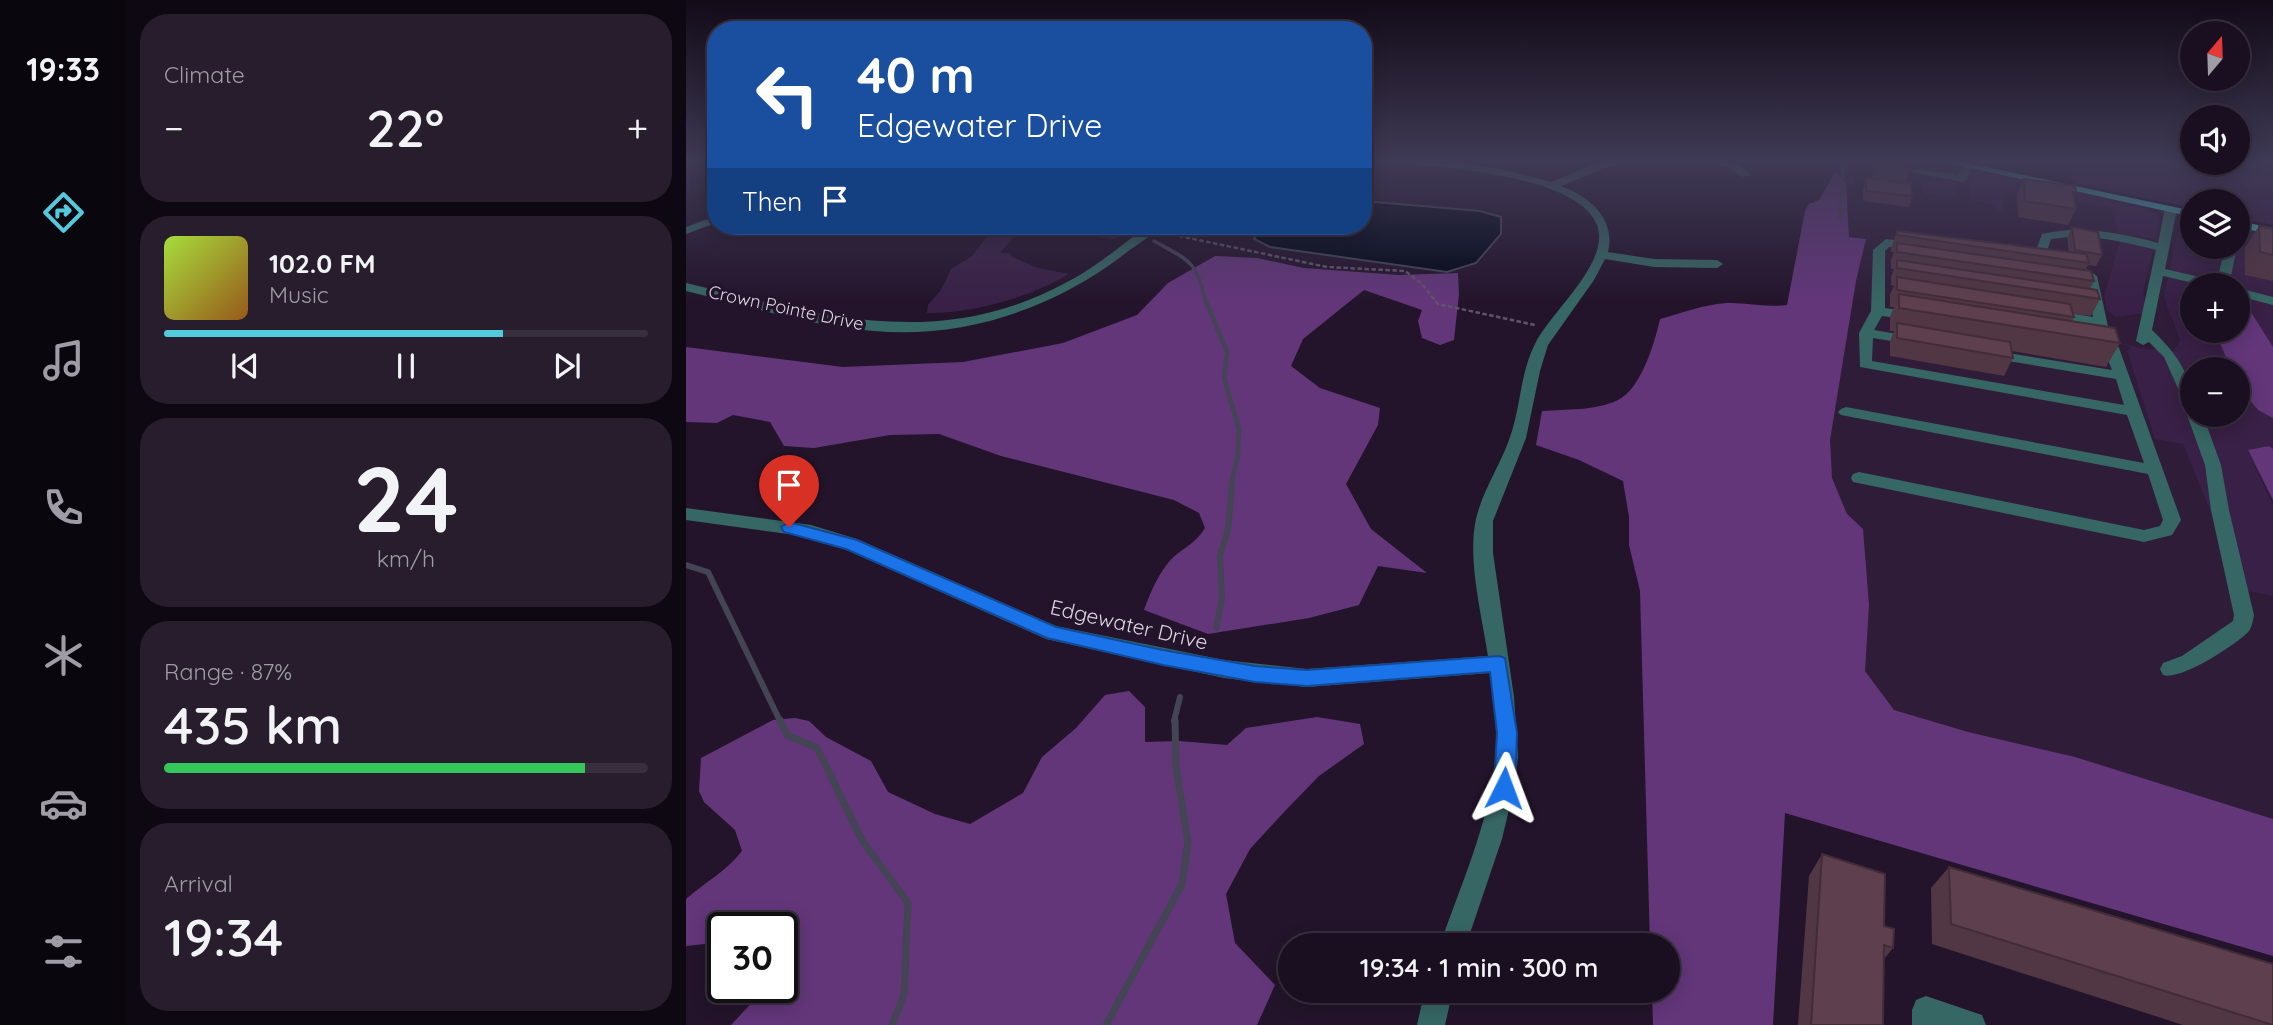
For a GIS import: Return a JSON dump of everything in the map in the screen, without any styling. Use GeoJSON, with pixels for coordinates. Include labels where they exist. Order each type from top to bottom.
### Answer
{"type":"FeatureCollection","features":[{"type":"Feature","properties":{"kind":"main road"},"geometry":{"type":"LineString","coordinates":[[2165,208],[2180,211]]}},
{"type":"Feature","properties":{"kind":"main road"},"geometry":{"type":"LineString","coordinates":[[2250,226],[2273,231]]}},
{"type":"Feature","properties":{"kind":"street"},"geometry":{"type":"LineString","coordinates":[[1457,933],[1504,788],[1507,733],[1483,550],[1486,515],[1517,441],[1538,351],[1602,255],[1606,241],[1598,217],[1589,208]]}},
{"type":"Feature","properties":{"kind":"street"},"geometry":{"type":"LineString","coordinates":[[2171,209],[2144,336],[2170,355],[2180,378]]}},
{"type":"Feature","properties":{"kind":"street"},"geometry":{"type":"LineString","coordinates":[[686,231],[707,223]]}},
{"type":"Feature","properties":{"kind":"street"},"geometry":{"type":"LineString","coordinates":[[2053,261],[2046,236],[2063,232],[2111,237],[2163,248]]}},
{"type":"Feature","properties":{"kind":"street","name":"Crown Pointe Drive"},"geometry":{"type":"LineString","coordinates":[[686,287],[861,326],[894,328],[948,323],[1014,308],[1056,292],[1148,235]]}},
{"type":"Feature","properties":{"kind":"street"},"geometry":{"type":"LineString","coordinates":[[1922,253],[1886,243],[1879,254],[1886,271],[1885,288],[1878,311],[1866,333],[1865,364],[2134,411]]}},
{"type":"Feature","properties":{"kind":"street"},"geometry":{"type":"LineString","coordinates":[[1602,255],[1654,262],[1717,264]]}},
{"type":"Feature","properties":{"kind":"street"},"geometry":{"type":"LineString","coordinates":[[1859,478],[2144,536],[2165,531],[2172,520],[2122,376],[2105,347],[2099,329],[2100,322],[2091,302],[2095,285],[2093,279],[2080,269],[2053,261],[2014,256]]}},
{"type":"Feature","properties":{"kind":"street"},"geometry":{"type":"LineString","coordinates":[[2158,271],[2180,276]]}},
{"type":"Feature","properties":{"kind":"street"},"geometry":{"type":"LineString","coordinates":[[2068,281],[2095,285]]}},
{"type":"Feature","properties":{"kind":"street"},"geometry":{"type":"LineString","coordinates":[[2250,295],[2273,301]]}},
{"type":"Feature","properties":{"kind":"street"},"geometry":{"type":"LineString","coordinates":[[1878,311],[1931,319]]}},
{"type":"Feature","properties":{"kind":"street"},"geometry":{"type":"LineString","coordinates":[[2035,312],[2100,322]]}},
{"type":"Feature","properties":{"kind":"street"},"geometry":{"type":"LineString","coordinates":[[1866,333],[1933,345]]}},
{"type":"Feature","properties":{"kind":"street"},"geometry":{"type":"LineString","coordinates":[[1974,351],[2122,376]]}},
{"type":"Feature","properties":{"kind":"street"},"geometry":{"type":"LineString","coordinates":[[1846,412],[2154,470]]}},
{"type":"Feature","properties":{"kind":"street"},"geometry":{"type":"LineString","coordinates":[[2170,669],[2189,662],[2242,625],[2244,615],[2220,510],[2213,465],[2199,427]]}},
{"type":"Feature","properties":{"kind":"street","name":"Edgewater Drive"},"geometry":{"type":"LineString","coordinates":[[686,514],[811,531],[851,544],[1053,633],[1224,669],[1268,676],[1307,678],[1499,664]]}},
{"type":"Feature","properties":{"kind":"street"},"geometry":{"type":"LineString","coordinates":[[1431,1025],[1436,1003]]}},
{"type":"Feature","properties":{"kind":"street"},"geometry":{"type":"LineString","coordinates":[[1926,1017],[1972,1025]]}},
{"type":"Feature","properties":{"kind":"path"},"geometry":{"type":"LineString","coordinates":[[1186,235],[1327,267],[1405,271],[1422,284],[1438,304],[1536,326]]}},
{"type":"Feature","properties":{"kind":"shaded area"},"geometry":{"type":"Polygon","coordinates":[[[1807,208],[1847,208],[1849,237],[1866,239],[1856,281],[1830,440],[1832,478],[1847,514],[1863,529],[1869,605],[1865,671],[1894,710],[1968,732],[2075,757],[2273,819],[2273,956],[1785,813],[1773,1025],[1653,1025],[1652,1003],[1680,1003],[1680,933],[1650,933],[1640,591],[1629,545],[1629,517],[1623,481],[1579,460],[1536,445],[1542,411],[1600,406],[1626,394],[1634,386],[1646,364],[1660,319],[1726,303],[1787,305],[1807,208]]]}},
{"type":"Feature","properties":{"kind":"shaded area"},"geometry":{"type":"Polygon","coordinates":[[[1827,208],[2155,208],[2180,213],[2180,259],[2250,259],[2250,228],[2273,233],[2273,905],[1753,753],[1827,208]]]}},
{"type":"Feature","properties":{"kind":"shaded area"},"geometry":{"type":"Polygon","coordinates":[[[2111,208],[2142,208],[2160,218],[2156,239],[2118,233],[2111,208]]]}},
{"type":"Feature","properties":{"kind":"shaded area"},"geometry":{"type":"Polygon","coordinates":[[[2250,208],[2273,208],[2273,225],[2250,220],[2250,208]]]}},
{"type":"Feature","properties":{"kind":"shaded area"},"geometry":{"type":"Polygon","coordinates":[[[2180,221],[2180,259],[2250,259],[2250,230],[2273,235],[2273,449],[2269,446],[2248,451],[2273,505],[2273,596],[2229,587],[2210,510],[2183,444],[2155,439],[2127,351],[2131,347],[2117,342],[2145,349],[2174,351],[2180,340],[2164,297],[2180,221]]]}},
{"type":"Feature","properties":{"kind":"shaded area"},"geometry":{"type":"Polygon","coordinates":[[[988,235],[1015,235],[1000,253],[1010,253],[1012,257],[1038,268],[1069,274],[1019,297],[962,311],[927,313],[928,305],[941,290],[951,269],[972,256],[988,235]]]}},
{"type":"Feature","properties":{"kind":"shaded area"},"geometry":{"type":"Polygon","coordinates":[[[1077,235],[1122,235],[1115,239],[1077,235]]]}},
{"type":"Feature","properties":{"kind":"shaded area"},"geometry":{"type":"Polygon","coordinates":[[[2120,241],[2153,250],[2143,292],[2146,307],[2144,313],[2116,317],[2106,309],[2104,296],[2120,241]]]}},
{"type":"Feature","properties":{"kind":"shaded area"},"geometry":{"type":"Polygon","coordinates":[[[1215,256],[1257,258],[1304,268],[1399,275],[1458,273],[1459,294],[1454,340],[1440,345],[1422,338],[1418,321],[1422,310],[1364,290],[1303,339],[1291,366],[1320,388],[1380,408],[1378,425],[1346,484],[1371,529],[1427,573],[1378,566],[1359,605],[1309,618],[1208,634],[1144,610],[1161,572],[1177,554],[1196,540],[1205,528],[1199,513],[1174,500],[1001,456],[939,434],[890,435],[814,448],[784,446],[770,422],[733,415],[717,423],[686,422],[686,347],[843,367],[963,362],[1063,343],[1137,315],[1168,283],[1215,256]]]}},
{"type":"Feature","properties":{"kind":"shaded area"},"geometry":{"type":"Polygon","coordinates":[[[2251,312],[2273,347],[2273,418],[2258,410],[2250,400],[2250,357],[2226,357],[2220,343],[2250,343],[2251,312]]]}},
{"type":"Feature","properties":{"kind":"shaded area"},"geometry":{"type":"Polygon","coordinates":[[[2269,446],[2273,449],[2273,500],[2248,450],[2269,446]]]}},
{"type":"Feature","properties":{"kind":"shaded area"},"geometry":{"type":"Polygon","coordinates":[[[1129,691],[1145,707],[1145,742],[1179,741],[1227,745],[1246,728],[1317,717],[1360,724],[1364,744],[1319,776],[1250,849],[1226,894],[1235,943],[1275,985],[1257,1025],[731,1025],[752,1003],[798,1003],[798,912],[707,912],[707,944],[686,946],[686,899],[742,851],[735,830],[704,802],[699,791],[701,758],[773,720],[795,718],[809,721],[826,737],[871,761],[888,792],[935,814],[970,824],[1023,793],[1042,757],[1076,728],[1105,695],[1129,691]]]}},
{"type":"Feature","properties":{"kind":"water"},"geometry":{"type":"Polygon","coordinates":[[[1372,208],[1443,208],[1480,211],[1501,217],[1501,234],[1476,263],[1447,272],[1270,247],[1254,239],[1257,235],[1372,235],[1372,208]]]}},
{"type":"Feature","properties":{"kind":"building"},"geometry":{"type":"Polygon","coordinates":[[[2259,226],[2273,229],[2273,255],[2260,252],[2259,226]]]}},
{"type":"Feature","properties":{"kind":"building"},"geometry":{"type":"Polygon","coordinates":[[[2072,227],[2098,232],[2102,255],[2075,250],[2072,227]]]}},
{"type":"Feature","properties":{"kind":"building"},"geometry":{"type":"Polygon","coordinates":[[[1897,231],[2086,254],[2089,263],[1897,235],[1897,231]]]}},
{"type":"Feature","properties":{"kind":"building"},"geometry":{"type":"Polygon","coordinates":[[[1897,243],[2091,271],[2094,281],[1897,252],[1897,243]]]}},
{"type":"Feature","properties":{"kind":"building"},"geometry":{"type":"Polygon","coordinates":[[[1897,260],[2097,290],[2100,299],[1897,268],[1897,260]]]}},
{"type":"Feature","properties":{"kind":"building"},"geometry":{"type":"Polygon","coordinates":[[[1897,277],[2070,304],[2074,317],[1897,290],[1897,277]]]}},
{"type":"Feature","properties":{"kind":"building"},"geometry":{"type":"Polygon","coordinates":[[[1899,294],[2115,328],[2120,343],[1899,308],[1899,294]]]}},
{"type":"Feature","properties":{"kind":"building"},"geometry":{"type":"Polygon","coordinates":[[[1897,323],[2010,342],[2013,358],[1897,338],[1897,323]]]}},
{"type":"Feature","properties":{"kind":"building"},"geometry":{"type":"Polygon","coordinates":[[[1822,854],[1885,874],[1884,926],[1894,929],[1893,948],[1884,945],[1883,1025],[1811,1025],[1822,854]]]}},
{"type":"Feature","properties":{"kind":"building"},"geometry":{"type":"Polygon","coordinates":[[[1949,867],[2273,964],[2273,1025],[1951,924],[1949,867]]]}},
{"type":"Feature","properties":{"kind":"waterway"},"geometry":{"type":"LineString","coordinates":[[1840,218],[1841,208]]}},
{"type":"Feature","properties":{"kind":"waterway"},"geometry":{"type":"LineString","coordinates":[[1154,241],[1190,264],[1199,278],[1206,303]]}},
{"type":"Feature","properties":{"kind":"waterway"},"geometry":{"type":"LineString","coordinates":[[1206,301],[1227,352],[1224,378],[1239,429],[1238,454],[1231,485]]}},
{"type":"Feature","properties":{"kind":"waterway"},"geometry":{"type":"LineString","coordinates":[[1216,628],[1222,599],[1220,555],[1228,530],[1232,484]]}},
{"type":"Feature","properties":{"kind":"waterway"},"geometry":{"type":"LineString","coordinates":[[686,565],[708,572],[780,721]]}},
{"type":"Feature","properties":{"kind":"waterway"},"geometry":{"type":"LineString","coordinates":[[1174,721],[1180,697]]}},
{"type":"Feature","properties":{"kind":"waterway"},"geometry":{"type":"LineString","coordinates":[[780,720],[787,735],[817,748],[862,840],[908,903],[904,995],[892,1025]]}},
{"type":"Feature","properties":{"kind":"waterway"},"geometry":{"type":"LineString","coordinates":[[1106,1025],[1182,884],[1188,842],[1176,767],[1175,720]]}},
{"type":"Feature","properties":{"kind":"route"},"geometry":{"type":"LineString","coordinates":[[789,527],[851,544],[1031,626],[1076,640],[1163,657],[1255,674],[1307,678],[1499,664],[1507,733],[1504,788]]}}]}
